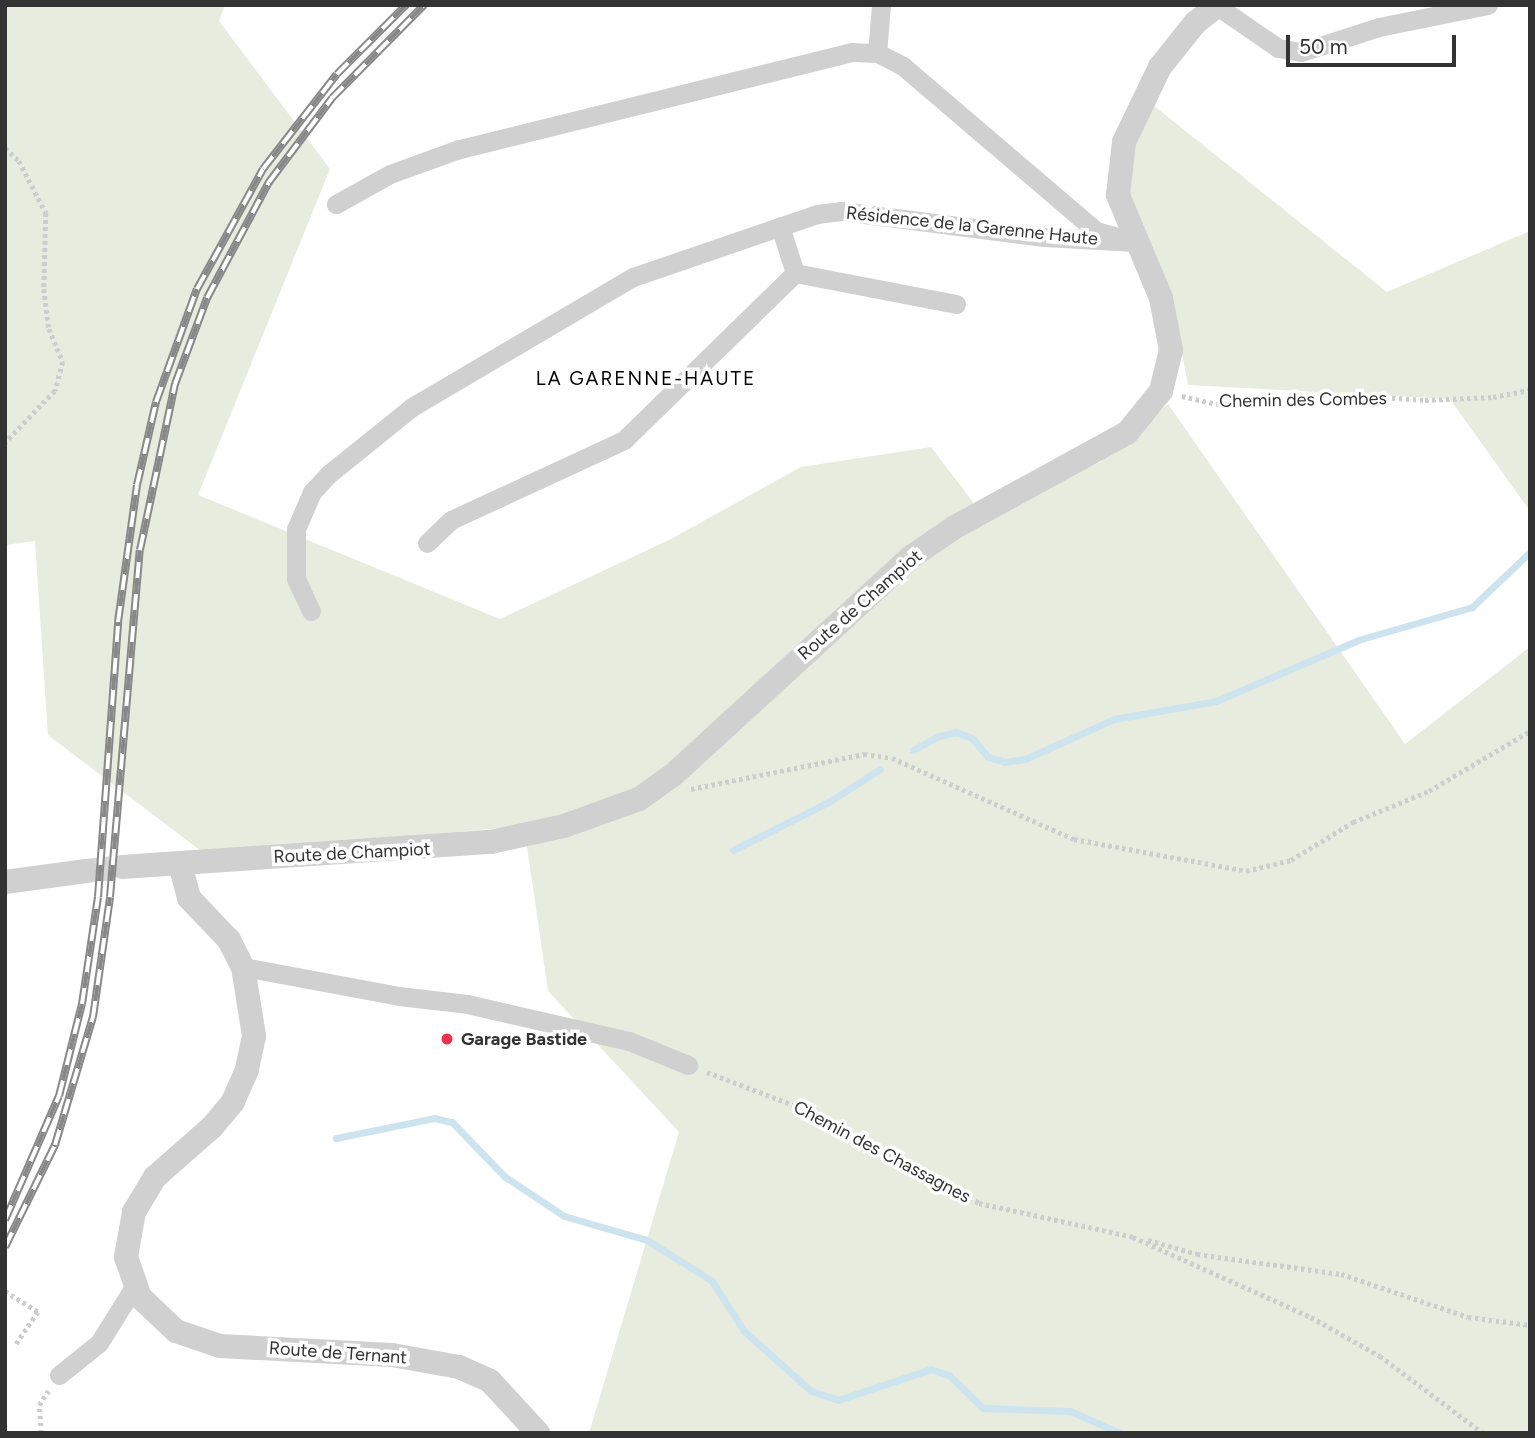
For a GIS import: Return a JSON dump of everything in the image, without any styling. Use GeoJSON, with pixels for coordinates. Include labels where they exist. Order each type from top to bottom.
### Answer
{"type":"FeatureCollection","features":[{"type":"Feature","properties":{"kind":"street"},"geometry":{"type":"LineString","coordinates":[[336,204],[390,174],[459,149],[825,56],[877,53],[881,5]]}},
{"type":"Feature","properties":{"kind":"street","name":"Route de Champiot"},"geometry":{"type":"LineString","coordinates":[[122,867],[491,842],[564,826],[639,799],[673,775],[911,557],[955,527],[1127,433],[1161,391],[1169,366],[1170,334],[1161,298],[1118,195],[1124,142],[1160,67],[1195,23],[1218,6],[1278,48],[1301,52],[1379,27],[1488,5]]}},
{"type":"Feature","properties":{"kind":"street","name":"Résidence de la Garenne Haute"},"geometry":{"type":"LineString","coordinates":[[877,53],[928,86],[1096,230],[1136,242]]}},
{"type":"Feature","properties":{"kind":"street","name":"Résidence de la Garenne Haute"},"geometry":{"type":"LineString","coordinates":[[311,611],[296,579],[293,554],[301,510],[330,473],[378,432],[445,386],[633,277],[817,214],[860,210],[1044,237],[1136,242]]}},
{"type":"Feature","properties":{"kind":"street"},"geometry":{"type":"LineString","coordinates":[[779,226],[795,273]]}},
{"type":"Feature","properties":{"kind":"street"},"geometry":{"type":"LineString","coordinates":[[795,273],[956,304]]}},
{"type":"Feature","properties":{"kind":"street"},"geometry":{"type":"LineString","coordinates":[[427,543],[452,520],[624,440],[795,273]]}},
{"type":"Feature","properties":{"kind":"street"},"geometry":{"type":"LineString","coordinates":[[59,1375],[99,1343],[134,1287],[126,1246],[141,1196],[162,1170],[222,1117],[247,1070],[254,1023],[243,967],[229,940],[189,898],[180,864]]}},
{"type":"Feature","properties":{"kind":"street"},"geometry":{"type":"LineString","coordinates":[[5,882],[86,871]]}},
{"type":"Feature","properties":{"kind":"street"},"geometry":{"type":"LineString","coordinates":[[243,967],[400,996],[467,1004],[629,1041],[688,1065]]}},
{"type":"Feature","properties":{"kind":"street","name":"Route de Ternant"},"geometry":{"type":"LineString","coordinates":[[134,1287],[167,1325],[220,1346],[392,1355],[459,1367],[498,1388],[538,1433]]}},
{"type":"Feature","properties":{"kind":"path"},"geometry":{"type":"LineString","coordinates":[[5,148],[19,161],[46,213],[44,289],[49,329],[63,362],[55,391],[5,443]]}},
{"type":"Feature","properties":{"kind":"path","name":"Chemin des Combes"},"geometry":{"type":"LineString","coordinates":[[1161,391],[1217,404],[1350,395],[1450,399],[1530,390]]}},
{"type":"Feature","properties":{"kind":"path"},"geometry":{"type":"LineString","coordinates":[[688,790],[864,754],[892,758],[1074,839],[1246,871],[1291,860],[1353,822],[1429,791],[1530,731]]}},
{"type":"Feature","properties":{"kind":"path","name":"Chemin des Chassagnes"},"geometry":{"type":"LineString","coordinates":[[688,1065],[796,1106],[979,1203],[1133,1237],[1321,1323],[1380,1356],[1483,1433]]}},
{"type":"Feature","properties":{"kind":"path"},"geometry":{"type":"LineString","coordinates":[[1133,1237],[1197,1254],[1341,1274],[1468,1317],[1530,1325]]}},
{"type":"Feature","properties":{"kind":"path"},"geometry":{"type":"LineString","coordinates":[[5,1291],[38,1312],[15,1346]]}},
{"type":"Feature","properties":{"kind":"path"},"geometry":{"type":"LineString","coordinates":[[41,1433],[39,1405],[59,1375]]}},
{"type":"Feature","properties":{"kind":"shaded area"},"geometry":{"type":"Polygon","coordinates":[[[5,5],[225,5],[219,21],[330,169],[198,495],[500,619],[671,539],[801,467],[931,447],[982,514],[1100,462],[1168,404],[1405,744],[1530,647],[1530,1433],[589,1433],[679,1132],[548,991],[524,826],[205,854],[48,735],[35,541],[5,545],[5,5]]]}},
{"type":"Feature","properties":{"kind":"shaded area"},"geometry":{"type":"Polygon","coordinates":[[[1148,101],[1387,292],[1530,231],[1530,511],[1450,399],[1188,385],[1172,303],[1121,184],[1148,101]]]}},
{"type":"Feature","properties":{"kind":"waterway"},"geometry":{"type":"LineString","coordinates":[[913,750],[936,737],[956,732],[972,738],[988,757],[1004,762],[1025,759],[1114,719],[1216,701],[1358,640],[1472,607],[1530,552]]}},
{"type":"Feature","properties":{"kind":"waterway"},"geometry":{"type":"LineString","coordinates":[[733,850],[827,803],[880,769]]}},
{"type":"Feature","properties":{"kind":"waterway"},"geometry":{"type":"LineString","coordinates":[[336,1138],[434,1118],[452,1122],[504,1176],[564,1216],[647,1240],[712,1281],[744,1331],[811,1391],[838,1400],[931,1369],[950,1376],[983,1408],[1070,1411],[1120,1433]]}},
{"type":"Feature","properties":{"kind":"tunnel"},"geometry":{"type":"LineString","coordinates":[[86,871],[122,867]]}},
{"type":"Feature","properties":{"kind":"railway"},"geometry":{"type":"LineString","coordinates":[[5,1220],[59,1096],[82,1004],[98,897],[118,622],[137,485],[156,402],[197,289],[263,169],[337,74],[406,5]]}},
{"type":"Feature","properties":{"kind":"railway"},"geometry":{"type":"LineString","coordinates":[[5,1247],[55,1145],[93,1017],[110,897],[140,550],[175,384],[207,298],[269,182],[332,98],[424,5]]}},
{"type":"Feature","properties":{"kind":"place","name":"Garage Bastide"},"geometry":{"type":"Point","coordinates":[447,1039]}},
{"type":"Feature","properties":{"kind":"district","name":"LA GARENNE-HAUTE"},"geometry":{"type":"Point","coordinates":[646,379]}}]}
